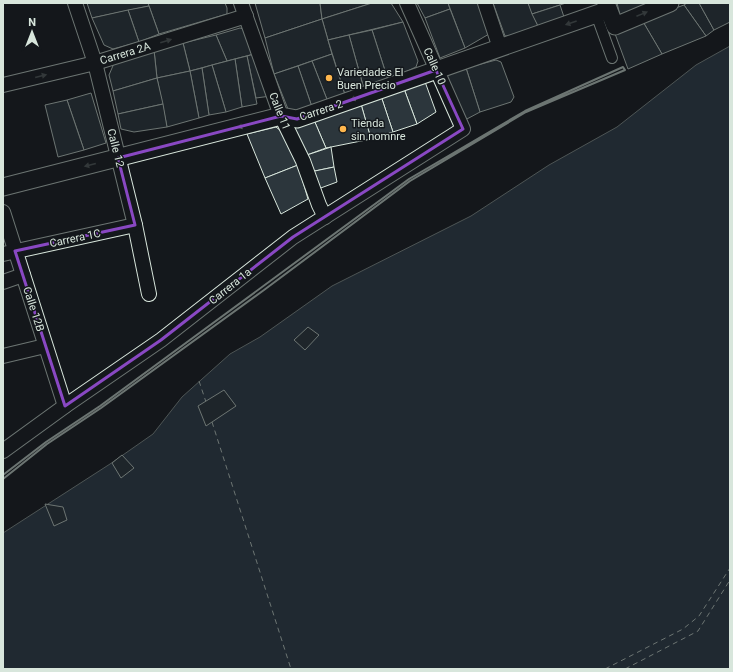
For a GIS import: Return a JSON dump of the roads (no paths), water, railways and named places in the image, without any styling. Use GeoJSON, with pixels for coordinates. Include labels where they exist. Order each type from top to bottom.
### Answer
{"type":"FeatureCollection","features":[{"type":"Feature","properties":{"kind":"street","name":"Calle 12"},"geometry":{"type":"LineString","coordinates":[[75,3],[95,63],[135,225],[149,294]]}},
{"type":"Feature","properties":{"kind":"street","name":"Calle 10"},"geometry":{"type":"LineString","coordinates":[[407,3],[463,129]]}},
{"type":"Feature","properties":{"kind":"street"},"geometry":{"type":"LineString","coordinates":[[484,3],[500,48]]}},
{"type":"Feature","properties":{"kind":"street"},"geometry":{"type":"LineString","coordinates":[[603,9],[615,26],[670,3]]}},
{"type":"Feature","properties":{"kind":"street","name":"Carrera 2A"},"geometry":{"type":"LineString","coordinates":[[3,85],[95,63],[243,9]]}},
{"type":"Feature","properties":{"kind":"street","name":"Calle 11"},"geometry":{"type":"LineString","coordinates":[[243,9],[281,116],[303,161],[319,205],[325,216]]}},
{"type":"Feature","properties":{"kind":"street","name":"Carrera 2"},"geometry":{"type":"LineString","coordinates":[[3,186],[281,116],[297,119],[500,48],[603,9]]}},
{"type":"Feature","properties":{"kind":"street"},"geometry":{"type":"LineString","coordinates":[[603,9],[612,58]]}},
{"type":"Feature","properties":{"kind":"street","name":"Carrera 1a"},"geometry":{"type":"LineString","coordinates":[[3,451],[64,406],[136,358],[293,237],[463,129]]}},
{"type":"Feature","properties":{"kind":"street","name":"Calle 12B"},"geometry":{"type":"LineString","coordinates":[[3,212],[9,253],[23,275],[64,406]]}},
{"type":"Feature","properties":{"kind":"street","name":"Carrera 1C"},"geometry":{"type":"LineString","coordinates":[[9,253],[135,225]]}},
{"type":"Feature","properties":{"kind":"street"},"geometry":{"type":"LineString","coordinates":[[3,282],[23,275]]}},
{"type":"Feature","properties":{"kind":"street"},"geometry":{"type":"LineString","coordinates":[[3,356],[45,346]]}},
{"type":"Feature","properties":{"kind":"water"},"geometry":{"type":"Polygon","coordinates":[[[730,46],[730,669],[3,669],[3,533],[110,464],[153,434],[182,397],[230,354],[260,337],[332,286],[471,216],[549,165],[617,127],[696,65],[730,46]]]}},
{"type":"Feature","properties":{"kind":"place","name":"Variedades El Buen Precio"},"geometry":{"type":"Point","coordinates":[329,78]}},
{"type":"Feature","properties":{"kind":"place","name":"Tienda sin nomnre"},"geometry":{"type":"Point","coordinates":[343,129]}}]}
